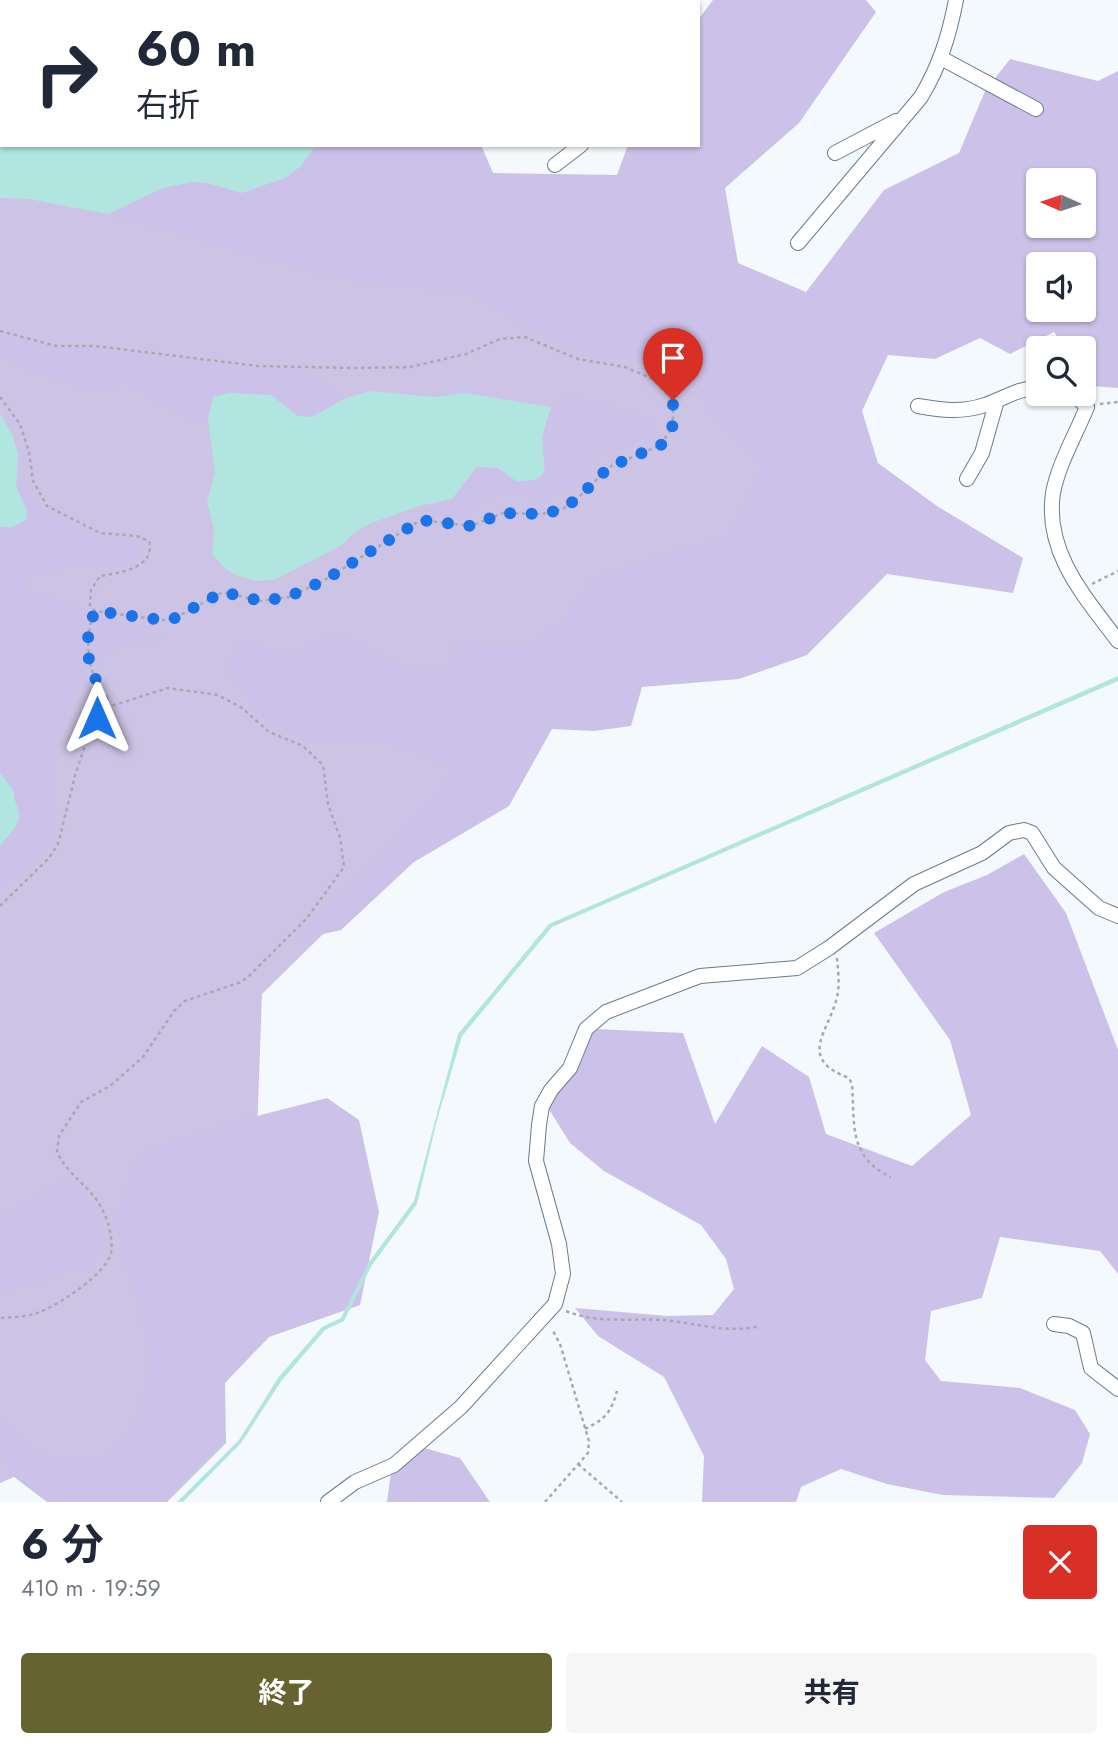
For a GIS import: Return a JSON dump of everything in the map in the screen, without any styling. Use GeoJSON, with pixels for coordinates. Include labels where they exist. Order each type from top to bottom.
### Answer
{"type":"FeatureCollection","features":[{"type":"Feature","properties":{"kind":"street"},"geometry":{"type":"LineString","coordinates":[[798,243],[921,97],[941,58],[956,0]]}},
{"type":"Feature","properties":{"kind":"street"},"geometry":{"type":"LineString","coordinates":[[941,58],[1035,109]]}},
{"type":"Feature","properties":{"kind":"street"},"geometry":{"type":"LineString","coordinates":[[835,153],[904,117]]}},
{"type":"Feature","properties":{"kind":"street"},"geometry":{"type":"LineString","coordinates":[[555,165],[578,147]]}},
{"type":"Feature","properties":{"kind":"street"},"geometry":{"type":"LineString","coordinates":[[918,406],[947,411],[966,410],[1026,389]]}},
{"type":"Feature","properties":{"kind":"street"},"geometry":{"type":"LineString","coordinates":[[967,479],[982,453],[997,400]]}},
{"type":"Feature","properties":{"kind":"street"},"geometry":{"type":"LineString","coordinates":[[1087,407],[1054,491],[1052,514],[1056,545],[1080,589],[1118,641]]}},
{"type":"Feature","properties":{"kind":"street"},"geometry":{"type":"LineString","coordinates":[[328,1502],[355,1482],[394,1465],[461,1407],[554,1306],[563,1274],[559,1244],[536,1161],[542,1106],[551,1090],[570,1068],[586,1028],[606,1012],[699,976],[797,968],[836,944],[914,884],[971,859],[1009,833],[1017,831],[1032,833],[1054,869],[1099,908],[1118,916]]}},
{"type":"Feature","properties":{"kind":"street"},"geometry":{"type":"LineString","coordinates":[[1054,1324],[1069,1326],[1083,1333],[1091,1368],[1118,1389]]}},
{"type":"Feature","properties":{"kind":"path"},"geometry":{"type":"LineString","coordinates":[[0,331],[57,346],[95,346],[258,366],[356,368],[410,367],[466,354],[500,338],[525,337],[578,359],[625,367],[653,379],[673,400],[673,425],[661,445],[609,467],[563,509],[542,514],[503,513],[471,526],[421,520],[323,581],[274,601],[261,601],[223,592],[173,619],[162,620],[95,611],[90,605],[95,580],[100,576],[125,572],[139,565],[148,555],[149,541],[137,536],[100,533],[47,506],[33,481],[29,452],[20,424],[0,397]]}},
{"type":"Feature","properties":{"kind":"path"},"geometry":{"type":"LineString","coordinates":[[1087,407],[1118,402]]}},
{"type":"Feature","properties":{"kind":"path"},"geometry":{"type":"LineString","coordinates":[[1080,589],[1118,571]]}},
{"type":"Feature","properties":{"kind":"path"},"geometry":{"type":"LineString","coordinates":[[0,906],[49,858],[58,844],[83,751],[105,708],[87,653],[89,626],[95,611]]}},
{"type":"Feature","properties":{"kind":"path"},"geometry":{"type":"LineString","coordinates":[[0,1318],[27,1315],[48,1308],[97,1274],[111,1252],[111,1238],[103,1211],[95,1197],[69,1172],[57,1152],[60,1136],[81,1102],[110,1086],[142,1057],[174,1011],[185,1001],[241,982],[250,975],[307,918],[344,867],[340,838],[327,804],[323,765],[303,746],[269,732],[232,701],[202,691],[168,688],[105,708]]}},
{"type":"Feature","properties":{"kind":"path"},"geometry":{"type":"LineString","coordinates":[[836,944],[839,982],[836,999],[820,1039],[819,1051],[825,1064],[834,1072],[849,1078],[852,1084],[856,1136],[862,1155],[872,1168],[891,1177]]}},
{"type":"Feature","properties":{"kind":"path"},"geometry":{"type":"LineString","coordinates":[[554,1306],[579,1317],[602,1320],[652,1320],[744,1330],[760,1326]]}},
{"type":"Feature","properties":{"kind":"path"},"geometry":{"type":"LineString","coordinates":[[542,1320],[551,1328],[560,1344],[585,1429],[588,1453],[545,1502]]}},
{"type":"Feature","properties":{"kind":"path"},"geometry":{"type":"LineString","coordinates":[[585,1429],[605,1419],[612,1409],[617,1391]]}},
{"type":"Feature","properties":{"kind":"path"},"geometry":{"type":"LineString","coordinates":[[578,1464],[622,1502]]}},
{"type":"Feature","properties":{"kind":"shaded area"},"geometry":{"type":"Polygon","coordinates":[[[713,0],[866,0],[876,12],[799,123],[725,188],[738,263],[806,292],[884,190],[959,153],[985,91],[1010,59],[1098,81],[1118,71],[1118,388],[1096,386],[1096,336],[1057,336],[1054,332],[1046,336],[1026,336],[1026,346],[1010,354],[980,338],[935,359],[888,355],[862,411],[878,463],[937,506],[1023,558],[1013,593],[887,574],[807,655],[739,679],[642,687],[631,726],[594,731],[552,729],[509,806],[414,862],[341,930],[293,941],[447,783],[450,769],[430,756],[369,739],[320,744],[268,722],[226,671],[241,640],[292,655],[336,632],[401,665],[445,673],[456,643],[530,645],[565,619],[592,578],[728,535],[762,468],[672,366],[578,353],[466,293],[340,279],[108,214],[163,188],[192,182],[207,183],[242,193],[285,178],[300,167],[315,147],[482,147],[493,173],[617,175],[627,147],[700,147],[700,17],[713,0]]]}},
{"type":"Feature","properties":{"kind":"shaded area"},"geometry":{"type":"Polygon","coordinates":[[[0,147],[336,147],[678,349],[785,472],[746,539],[464,796],[262,994],[257,1132],[116,1473],[14,1477],[0,1483],[0,147]]]}},
{"type":"Feature","properties":{"kind":"shaded area"},"geometry":{"type":"Polygon","coordinates":[[[0,147],[315,147],[300,167],[285,178],[242,193],[207,183],[192,182],[163,188],[108,214],[29,199],[0,198],[0,147]]]}},
{"type":"Feature","properties":{"kind":"shaded area"},"geometry":{"type":"Polygon","coordinates":[[[0,333],[61,348],[86,348],[259,368],[297,367],[346,398],[311,417],[298,416],[271,395],[229,393],[208,420],[209,426],[121,382],[105,393],[13,362],[0,356],[0,333]]]}},
{"type":"Feature","properties":{"kind":"shaded area"},"geometry":{"type":"Polygon","coordinates":[[[371,391],[434,397],[464,393],[551,407],[543,435],[543,474],[538,478],[516,481],[498,468],[477,467],[452,499],[419,506],[369,524],[354,533],[342,545],[274,580],[257,581],[227,570],[212,554],[214,529],[207,502],[215,472],[208,420],[213,397],[229,393],[271,395],[298,416],[311,417],[346,398],[371,391]]]}},
{"type":"Feature","properties":{"kind":"shaded area"},"geometry":{"type":"Polygon","coordinates":[[[568,395],[654,419],[655,433],[623,450],[602,451],[576,487],[547,498],[498,493],[480,503],[468,517],[444,517],[421,510],[441,503],[477,467],[498,468],[510,477],[545,447],[543,438],[551,407],[568,395]]]}},
{"type":"Feature","properties":{"kind":"shaded area"},"geometry":{"type":"Polygon","coordinates":[[[0,414],[13,436],[18,455],[16,486],[27,511],[26,520],[12,527],[0,527],[0,414]]]}},
{"type":"Feature","properties":{"kind":"shaded area"},"geometry":{"type":"Polygon","coordinates":[[[18,472],[36,504],[98,536],[143,541],[135,558],[127,563],[45,572],[26,580],[27,593],[61,600],[167,640],[139,642],[112,650],[97,661],[79,685],[65,716],[53,764],[55,820],[51,837],[37,857],[0,888],[0,845],[18,822],[5,775],[0,773],[0,527],[12,527],[26,520],[18,485],[18,472]]]}},
{"type":"Feature","properties":{"kind":"shaded area"},"geometry":{"type":"Polygon","coordinates":[[[1118,676],[1118,681],[552,927],[462,1036],[437,1120],[417,1204],[372,1265],[344,1321],[325,1330],[282,1380],[241,1443],[183,1502],[177,1502],[239,1440],[278,1378],[322,1327],[341,1318],[369,1262],[414,1201],[458,1034],[549,924],[1118,676]]]}},
{"type":"Feature","properties":{"kind":"shaded area"},"geometry":{"type":"Polygon","coordinates":[[[0,773],[14,791],[19,819],[0,845],[0,773]]]}},
{"type":"Feature","properties":{"kind":"shaded area"},"geometry":{"type":"Polygon","coordinates":[[[1024,854],[1066,913],[1118,1050],[1118,1274],[1100,1251],[1000,1237],[982,1298],[931,1311],[925,1360],[941,1381],[1020,1388],[1075,1410],[1090,1434],[1082,1463],[1054,1498],[943,1495],[887,1484],[841,1469],[801,1487],[796,1502],[702,1502],[704,1456],[664,1377],[598,1336],[575,1308],[667,1316],[713,1315],[734,1289],[726,1259],[701,1225],[604,1171],[570,1143],[545,1103],[594,1029],[683,1033],[715,1124],[762,1046],[809,1077],[826,1134],[912,1166],[971,1115],[950,1040],[874,933],[944,892],[987,875],[1024,854]]]}},
{"type":"Feature","properties":{"kind":"shaded area"},"geometry":{"type":"Polygon","coordinates":[[[327,1098],[359,1120],[379,1212],[360,1305],[269,1337],[225,1383],[226,1443],[167,1502],[47,1502],[14,1477],[0,1451],[0,1421],[48,1459],[104,1456],[137,1420],[152,1357],[114,1221],[138,1153],[230,1123],[327,1098]]]}},
{"type":"Feature","properties":{"kind":"shaded area"},"geometry":{"type":"Polygon","coordinates":[[[65,1181],[82,1188],[100,1217],[100,1253],[85,1273],[69,1270],[28,1288],[0,1289],[0,1216],[65,1181]]]}},
{"type":"Feature","properties":{"kind":"shaded area"},"geometry":{"type":"Polygon","coordinates":[[[421,1447],[460,1458],[490,1502],[387,1502],[391,1472],[421,1447]]]}},
{"type":"Feature","properties":{"kind":"route"},"geometry":{"type":"LineString","coordinates":[[97,718],[105,708],[86,644],[95,611],[162,620],[173,619],[223,592],[261,601],[274,601],[323,581],[421,520],[471,526],[503,513],[542,514],[563,509],[609,467],[661,445],[673,425],[673,400]]}}]}
